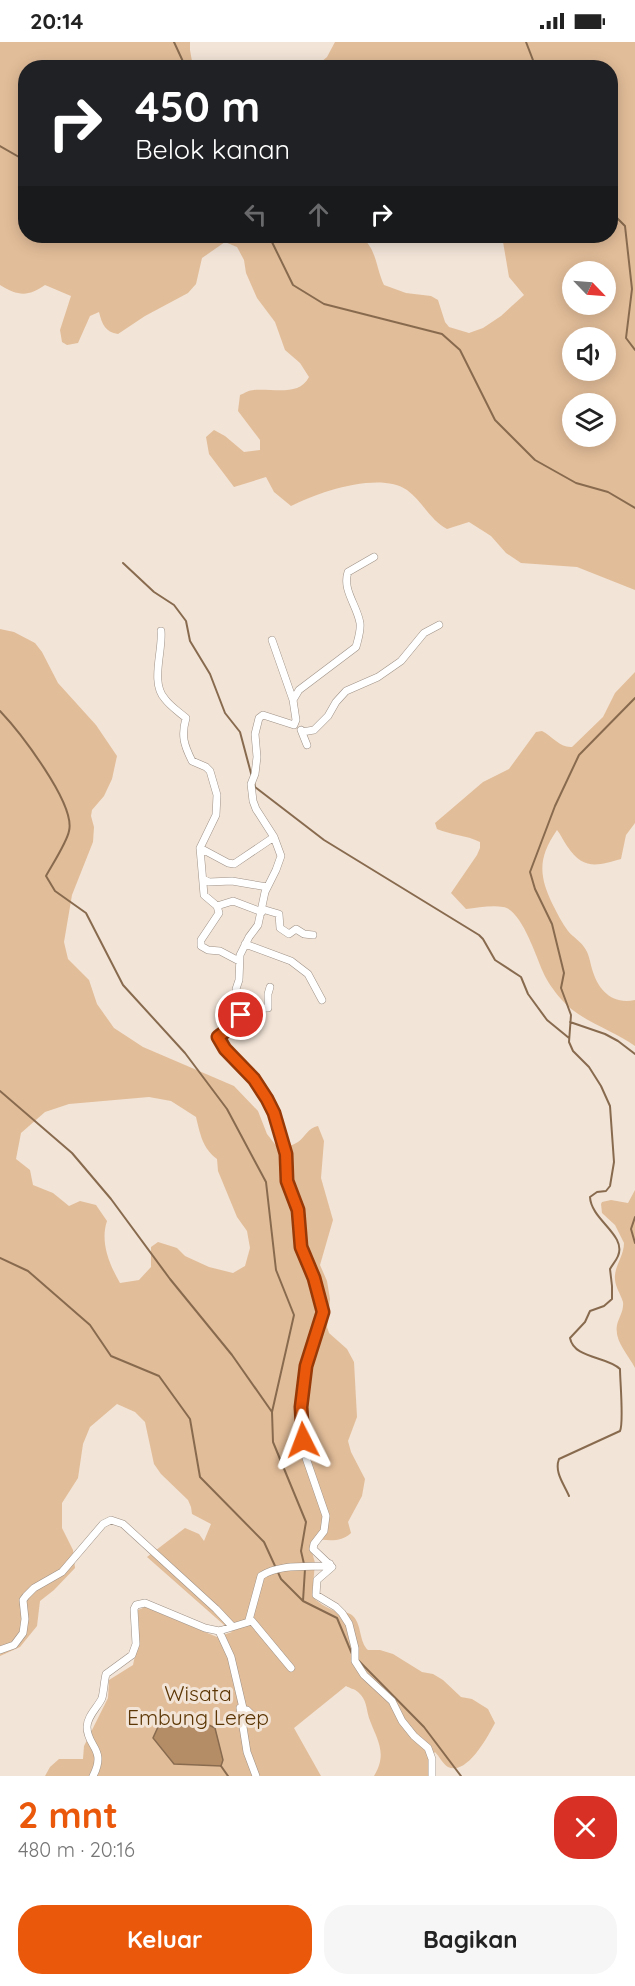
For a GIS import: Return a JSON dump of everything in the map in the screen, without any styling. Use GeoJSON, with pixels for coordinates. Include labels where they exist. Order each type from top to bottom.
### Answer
{"type":"FeatureCollection","features":[{"type":"Feature","properties":{"kind":"street"},"geometry":{"type":"LineString","coordinates":[[293,700],[299,690],[356,647],[360,623],[347,589],[346,578],[348,572],[374,557]]}},
{"type":"Feature","properties":{"kind":"street"},"geometry":{"type":"LineString","coordinates":[[302,732],[314,730],[328,716],[340,696],[354,686],[378,677],[401,662],[424,633],[440,624]]}},
{"type":"Feature","properties":{"kind":"street"},"geometry":{"type":"LineString","coordinates":[[161,631],[162,649],[157,668],[160,688],[164,699],[186,718],[182,733],[183,742],[192,760],[210,771],[217,795],[216,815],[200,848],[204,895],[217,906],[219,913],[201,940],[201,946],[208,950],[220,951],[239,960]]}},
{"type":"Feature","properties":{"kind":"street"},"geometry":{"type":"LineString","coordinates":[[272,640],[293,700],[296,724],[307,745]]}},
{"type":"Feature","properties":{"kind":"street"},"geometry":{"type":"LineString","coordinates":[[296,724],[290,725],[263,715],[259,718],[255,734],[255,774],[251,784],[256,809],[274,837],[280,856],[267,887],[258,925],[244,945],[239,960],[239,980],[236,990],[241,1009],[238,1021],[218,1037],[225,1049],[254,1079],[274,1113],[286,1154],[287,1181],[298,1210],[301,1247],[314,1278],[323,1312],[306,1366],[301,1407],[306,1458],[326,1516],[324,1531],[313,1549],[330,1564],[331,1569],[316,1581],[315,1592],[342,1613],[349,1624],[355,1662],[364,1675],[392,1701],[414,1736],[428,1748],[432,1759],[432,1776]]}},
{"type":"Feature","properties":{"kind":"street"},"geometry":{"type":"LineString","coordinates":[[200,848],[234,864],[274,837]]}},
{"type":"Feature","properties":{"kind":"street"},"geometry":{"type":"LineString","coordinates":[[203,879],[209,882],[232,881],[267,887]]}},
{"type":"Feature","properties":{"kind":"street"},"geometry":{"type":"LineString","coordinates":[[217,906],[233,901],[279,914],[280,928],[289,934],[296,929],[304,934],[314,935]]}},
{"type":"Feature","properties":{"kind":"street"},"geometry":{"type":"LineString","coordinates":[[244,945],[291,961],[308,974],[322,1000]]}},
{"type":"Feature","properties":{"kind":"street"},"geometry":{"type":"LineString","coordinates":[[241,1009],[268,1008],[270,987]]}},
{"type":"Feature","properties":{"kind":"street"},"geometry":{"type":"LineString","coordinates":[[0,1650],[14,1645],[21,1638],[25,1619],[23,1600],[29,1591],[62,1572],[81,1547],[103,1524],[111,1520],[123,1524],[232,1626]]}},
{"type":"Feature","properties":{"kind":"street"},"geometry":{"type":"LineString","coordinates":[[249,1620],[261,1576],[268,1571],[330,1564]]}},
{"type":"Feature","properties":{"kind":"street"},"geometry":{"type":"LineString","coordinates":[[93,1776],[99,1766],[98,1754],[87,1730],[87,1724],[103,1694],[106,1674],[132,1655],[136,1644],[134,1609],[136,1605],[145,1603],[205,1628],[219,1631],[249,1620],[255,1622],[291,1668]]}},
{"type":"Feature","properties":{"kind":"street"},"geometry":{"type":"LineString","coordinates":[[219,1631],[231,1658],[243,1708],[255,1718],[262,1715]]}},
{"type":"Feature","properties":{"kind":"street"},"geometry":{"type":"LineString","coordinates":[[243,1708],[239,1710],[245,1741],[256,1776]]}},
{"type":"Feature","properties":{"kind":"green space"},"geometry":{"type":"Polygon","coordinates":[[[0,42],[190,42],[192,60],[18,60],[18,243],[224,243],[202,258],[196,284],[188,293],[145,316],[118,334],[105,327],[99,312],[90,316],[78,343],[67,345],[62,342],[60,330],[71,296],[45,285],[33,292],[18,293],[0,285],[0,42]]]}},
{"type":"Feature","properties":{"kind":"green space"},"geometry":{"type":"Polygon","coordinates":[[[335,42],[635,42],[635,590],[577,567],[521,563],[506,553],[491,536],[469,522],[447,529],[436,521],[412,494],[395,485],[366,483],[349,486],[317,495],[291,506],[274,492],[266,477],[234,487],[209,454],[206,437],[214,430],[244,452],[260,450],[260,440],[238,411],[240,395],[252,390],[292,389],[305,383],[309,377],[300,363],[285,350],[275,322],[257,298],[246,273],[244,260],[237,247],[227,243],[368,243],[384,285],[406,293],[431,296],[438,300],[445,322],[449,327],[469,333],[483,328],[501,316],[524,295],[509,277],[503,243],[618,243],[618,60],[323,60],[335,42]]]}},
{"type":"Feature","properties":{"kind":"green space","name":"Wisata Embung Lerep"},"geometry":{"type":"Polygon","coordinates":[[[0,629],[14,632],[35,643],[58,683],[96,725],[117,756],[112,779],[104,796],[92,810],[93,842],[72,895],[64,942],[68,959],[89,980],[97,1004],[114,1028],[143,1047],[234,1086],[258,1111],[267,1134],[278,1148],[296,1143],[309,1130],[318,1126],[324,1141],[321,1178],[333,1220],[320,1265],[327,1281],[330,1299],[327,1327],[329,1333],[347,1349],[354,1362],[357,1417],[348,1441],[365,1479],[362,1496],[348,1522],[351,1533],[338,1540],[314,1539],[311,1548],[315,1563],[312,1596],[319,1603],[335,1611],[349,1613],[353,1616],[368,1650],[380,1650],[393,1654],[422,1672],[433,1674],[461,1697],[472,1699],[488,1709],[495,1723],[476,1753],[462,1766],[448,1767],[435,1752],[429,1760],[428,1776],[374,1776],[381,1753],[378,1740],[363,1698],[357,1691],[346,1686],[294,1728],[321,1776],[45,1776],[50,1767],[59,1759],[83,1759],[84,1746],[108,1698],[109,1680],[133,1665],[139,1637],[138,1610],[145,1607],[217,1637],[232,1632],[147,1557],[185,1528],[199,1534],[204,1541],[211,1524],[192,1514],[188,1500],[154,1464],[145,1422],[135,1412],[117,1404],[90,1427],[83,1444],[78,1478],[62,1503],[62,1528],[73,1550],[75,1568],[40,1601],[37,1626],[20,1647],[0,1656],[0,629]],[[149,1097],[69,1104],[45,1112],[21,1133],[16,1159],[30,1170],[33,1185],[53,1193],[69,1206],[80,1201],[96,1205],[107,1221],[105,1245],[112,1268],[120,1283],[139,1280],[151,1267],[151,1247],[158,1242],[177,1248],[185,1256],[209,1267],[233,1273],[245,1266],[250,1248],[247,1231],[237,1217],[218,1171],[217,1159],[205,1146],[196,1117],[171,1101],[149,1097]]]}},
{"type":"Feature","properties":{"kind":"green space"},"geometry":{"type":"Polygon","coordinates":[[[635,672],[635,823],[626,835],[621,859],[598,864],[585,863],[573,854],[557,830],[546,850],[542,868],[545,886],[554,907],[568,931],[586,949],[595,977],[602,989],[619,1000],[635,1000],[635,1046],[586,1019],[561,999],[545,975],[522,924],[510,910],[494,906],[466,909],[451,893],[477,855],[480,842],[437,829],[435,823],[483,782],[509,769],[536,732],[542,731],[560,744],[572,747],[603,717],[615,693],[635,672]]]}},
{"type":"Feature","properties":{"kind":"green space"},"geometry":{"type":"Polygon","coordinates":[[[635,1190],[635,1368],[620,1342],[617,1331],[623,1302],[615,1282],[615,1275],[624,1243],[615,1225],[602,1213],[601,1204],[611,1200],[628,1203],[635,1190]]]}},
{"type":"Feature","properties":{"kind":"shaded area"},"geometry":{"type":"Polygon","coordinates":[[[209,1725],[215,1728],[223,1760],[221,1766],[174,1764],[153,1738],[158,1727],[209,1725]]]}},
{"type":"Feature","properties":{"kind":"waterway"},"geometry":{"type":"LineString","coordinates":[[174,42],[182,60]]}},
{"type":"Feature","properties":{"kind":"waterway"},"geometry":{"type":"LineString","coordinates":[[526,42],[533,60]]}},
{"type":"Feature","properties":{"kind":"waterway"},"geometry":{"type":"LineString","coordinates":[[0,146],[18,156]]}},
{"type":"Feature","properties":{"kind":"waterway"},"geometry":{"type":"LineString","coordinates":[[618,219],[625,226],[632,289],[626,338],[635,350]]}},
{"type":"Feature","properties":{"kind":"waterway"},"geometry":{"type":"LineString","coordinates":[[272,243],[293,285],[324,304],[442,334],[460,350],[495,420],[535,460],[576,483],[608,492],[635,508]]}},
{"type":"Feature","properties":{"kind":"waterway"},"geometry":{"type":"LineString","coordinates":[[123,563],[154,592],[174,605],[186,621],[190,641],[210,674],[225,713],[240,732],[252,777]]}},
{"type":"Feature","properties":{"kind":"waterway"},"geometry":{"type":"LineString","coordinates":[[569,1496],[559,1473],[559,1459],[620,1431],[621,1427],[620,1369],[584,1354],[573,1345],[570,1338],[585,1322],[590,1311],[604,1306],[612,1299],[610,1269],[617,1258],[618,1241],[596,1213],[590,1197],[597,1192],[606,1191],[610,1186],[614,1162],[610,1106],[589,1067],[573,1051],[569,1042],[571,1015],[561,988],[564,973],[552,924],[535,889],[530,872],[555,806],[579,755],[635,698]]}},
{"type":"Feature","properties":{"kind":"waterway"},"geometry":{"type":"LineString","coordinates":[[0,711],[44,768],[64,804],[69,819],[68,836],[46,876],[55,891],[86,913],[123,985],[185,1053],[227,1109],[266,1182],[276,1270],[294,1315],[272,1412],[273,1442],[306,1522],[301,1551],[304,1564]]}},
{"type":"Feature","properties":{"kind":"waterway"},"geometry":{"type":"LineString","coordinates":[[254,782],[255,787],[324,840],[479,935],[495,960],[521,977],[528,994],[547,1020],[569,1038]]}},
{"type":"Feature","properties":{"kind":"waterway"},"geometry":{"type":"LineString","coordinates":[[570,1022],[605,1034],[635,1054]]}},
{"type":"Feature","properties":{"kind":"waterway"},"geometry":{"type":"LineString","coordinates":[[0,1091],[72,1153],[111,1199],[170,1279],[232,1355],[272,1412]]}},
{"type":"Feature","properties":{"kind":"waterway"},"geometry":{"type":"LineString","coordinates":[[635,1217],[631,1229],[635,1243]]}},
{"type":"Feature","properties":{"kind":"waterway"},"geometry":{"type":"LineString","coordinates":[[0,1258],[28,1271],[90,1325],[111,1356],[159,1376],[190,1419],[200,1477],[264,1542],[281,1579],[303,1601]]}},
{"type":"Feature","properties":{"kind":"waterway"},"geometry":{"type":"LineString","coordinates":[[305,1569],[303,1601],[337,1618],[352,1654]]}},
{"type":"Feature","properties":{"kind":"waterway"},"geometry":{"type":"LineString","coordinates":[[356,1658],[424,1727],[461,1776]]}},
{"type":"Feature","properties":{"kind":"waterway"},"geometry":{"type":"LineString","coordinates":[[221,1766],[228,1776]]}},
{"type":"Feature","properties":{"kind":"route"},"geometry":{"type":"LineString","coordinates":[[241,1015],[236,1023],[218,1037],[225,1049],[254,1079],[274,1113],[286,1154],[287,1181],[298,1210],[301,1247],[314,1278],[323,1312],[306,1366],[301,1407],[303,1440]]}}]}
